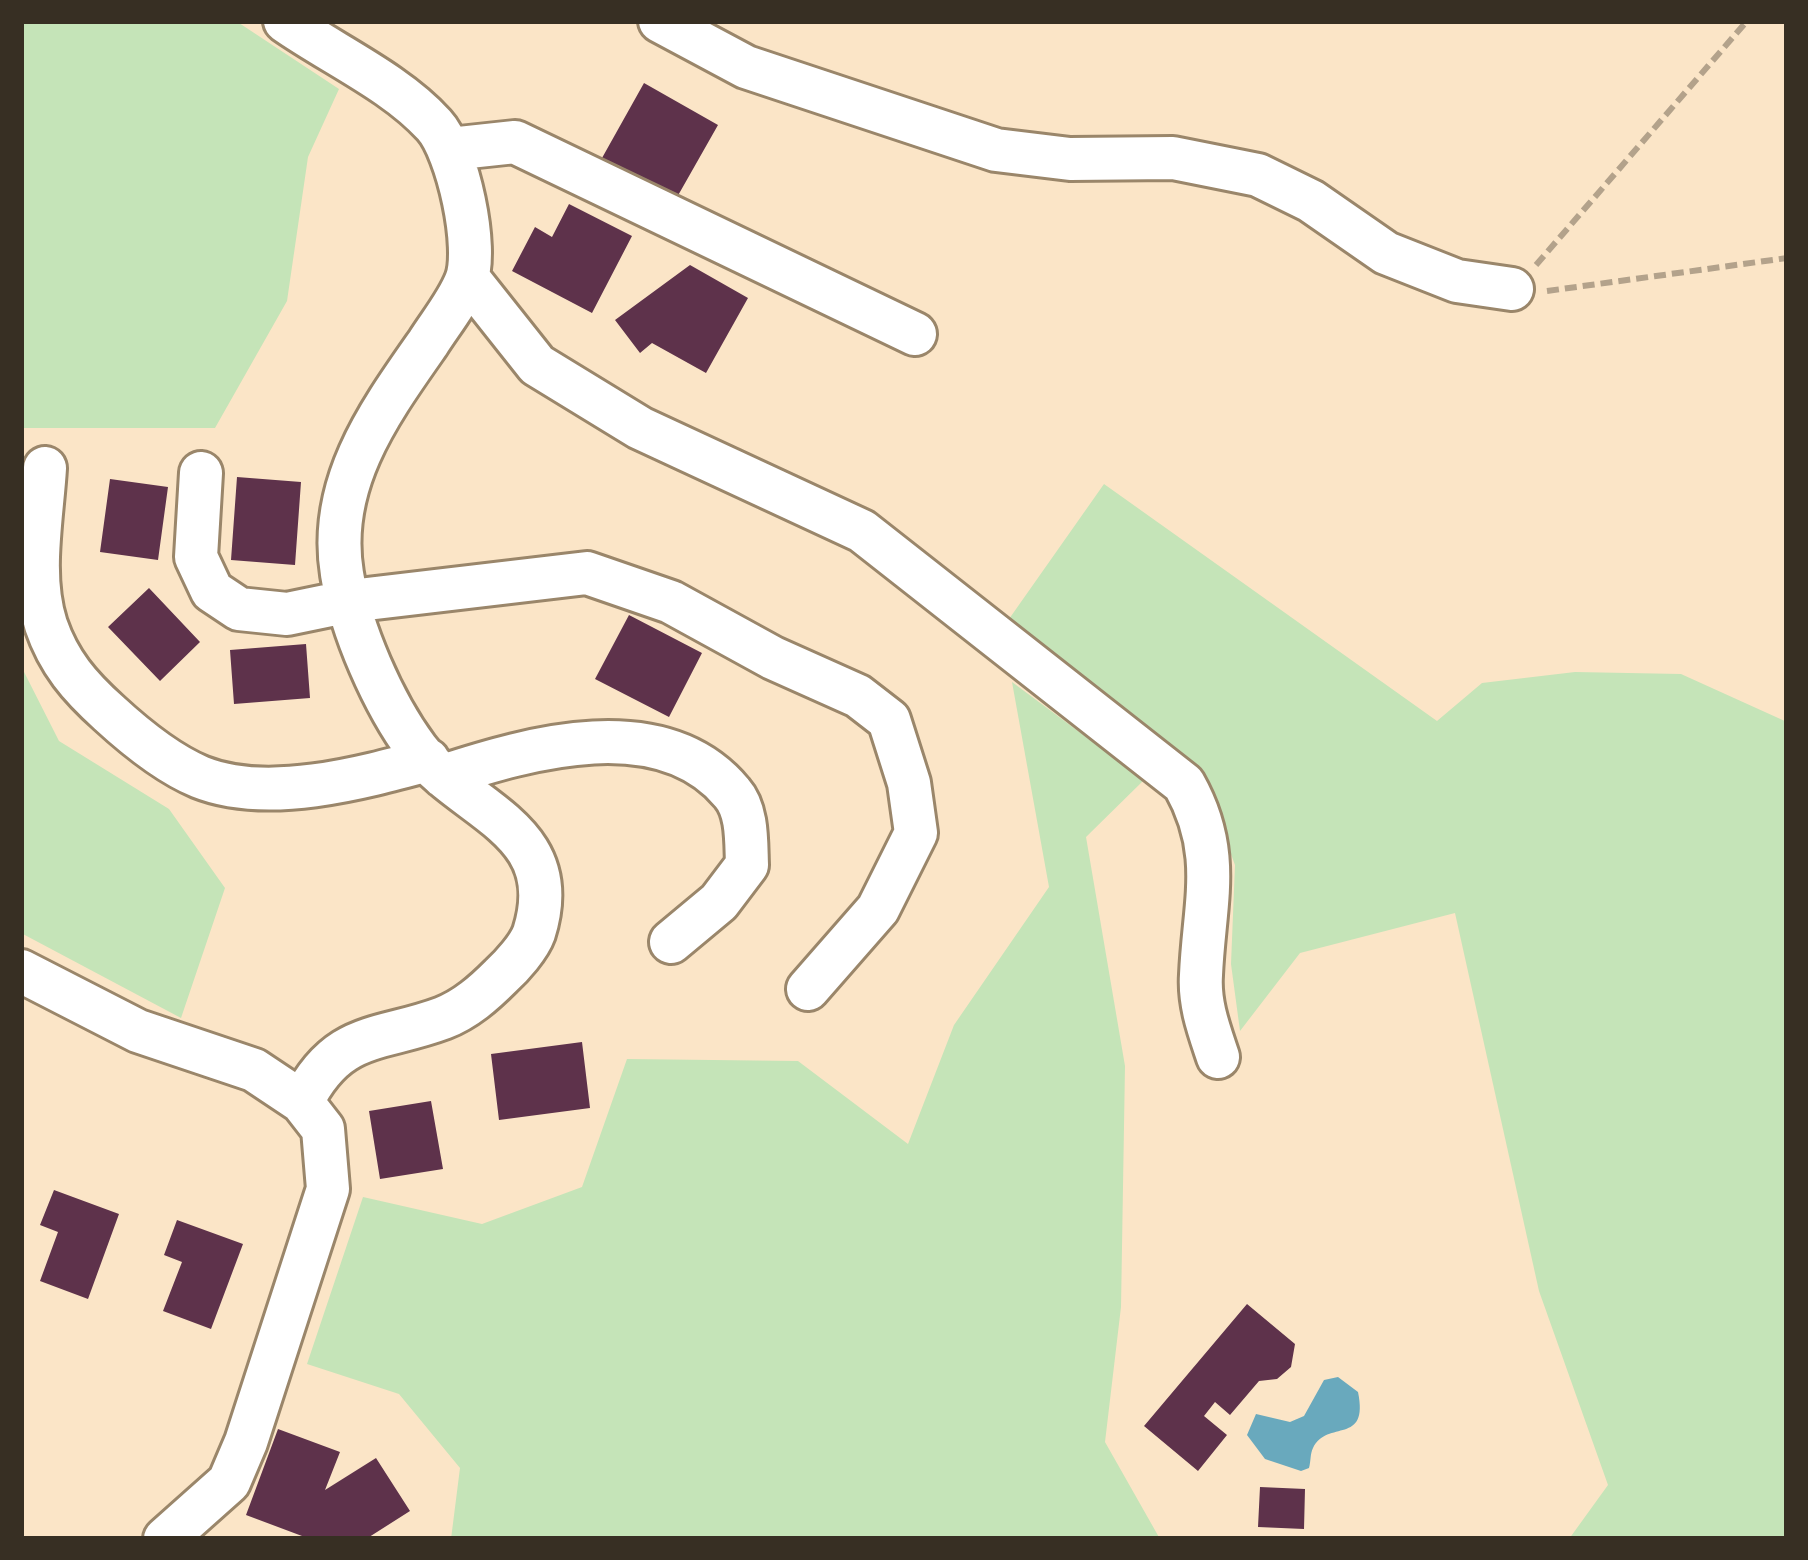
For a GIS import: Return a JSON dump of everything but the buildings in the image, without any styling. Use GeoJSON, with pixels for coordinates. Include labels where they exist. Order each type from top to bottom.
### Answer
{"type":"FeatureCollection","features":[{"type":"Feature","properties":{"kind":"street"},"geometry":{"type":"LineString","coordinates":[[285,21],[419,112],[451,149],[460,179],[468,278],[537,365],[640,428],[862,530],[1184,784],[1205,837],[1212,895],[1201,976],[1203,1010],[1218,1057]]}},
{"type":"Feature","properties":{"kind":"street"},"geometry":{"type":"LineString","coordinates":[[660,21],[746,67],[996,150],[1070,159],[1173,158],[1258,176],[1311,201],[1386,254],[1457,281],[1512,289]]}},
{"type":"Feature","properties":{"kind":"street"},"geometry":{"type":"LineString","coordinates":[[451,149],[515,142],[915,334]]}},
{"type":"Feature","properties":{"kind":"street"},"geometry":{"type":"LineString","coordinates":[[302,1102],[316,1075],[362,1039],[448,1017],[481,996],[533,934],[536,867],[523,838],[436,768],[389,699],[350,601],[338,533],[346,480],[468,278]]}},
{"type":"Feature","properties":{"kind":"street"},"geometry":{"type":"LineString","coordinates":[[45,468],[38,576],[45,623],[70,678],[128,731],[201,777],[262,787],[436,768],[530,748],[613,740],[685,759],[734,794],[745,823],[747,865],[719,902],[670,942]]}},
{"type":"Feature","properties":{"kind":"street"},"geometry":{"type":"LineString","coordinates":[[202,473],[196,557],[212,591],[239,609],[287,614],[350,601],[587,573],[671,602],[773,658],[858,696],[889,720],[909,784],[916,833],[878,909],[808,989]]}},
{"type":"Feature","properties":{"kind":"street"},"geometry":{"type":"LineString","coordinates":[[24,974],[138,1031],[254,1070],[302,1102],[322,1129],[328,1189],[229,1482],[165,1539]]}},
{"type":"Feature","properties":{"kind":"path"},"geometry":{"type":"LineString","coordinates":[[1512,289],[1555,247],[1684,88],[1747,21]]}},
{"type":"Feature","properties":{"kind":"path"},"geometry":{"type":"LineString","coordinates":[[1512,289],[1550,291],[1787,258]]}},
{"type":"Feature","properties":{"kind":"green space"},"geometry":{"type":"Polygon","coordinates":[[[21,21],[236,21],[339,89],[308,157],[287,301],[215,428],[21,428],[21,21]]]}},
{"type":"Feature","properties":{"kind":"green space"},"geometry":{"type":"Polygon","coordinates":[[[1104,484],[1437,721],[1482,683],[1575,672],[1681,674],[1787,722],[1787,1539],[1569,1539],[1608,1485],[1539,1291],[1455,913],[1300,953],[1240,1031],[1231,964],[1235,865],[1204,781],[1009,619],[1104,484]]]}},
{"type":"Feature","properties":{"kind":"green space"},"geometry":{"type":"Polygon","coordinates":[[[21,666],[59,741],[169,809],[225,888],[181,1018],[21,933],[21,666]]]}},
{"type":"Feature","properties":{"kind":"green space"},"geometry":{"type":"Polygon","coordinates":[[[1012,682],[1144,780],[1086,837],[1125,1066],[1121,1307],[1105,1442],[1160,1539],[451,1539],[460,1468],[399,1394],[307,1364],[363,1197],[482,1224],[582,1187],[627,1059],[798,1061],[908,1144],[954,1025],[1049,887],[1012,682]]]}},
{"type":"Feature","properties":{"kind":"water"},"geometry":{"type":"Polygon","coordinates":[[[1338,1377],[1358,1392],[1360,1409],[1352,1426],[1319,1439],[1309,1468],[1301,1471],[1265,1459],[1247,1435],[1256,1414],[1290,1422],[1304,1416],[1324,1380],[1338,1377]]]}}]}
